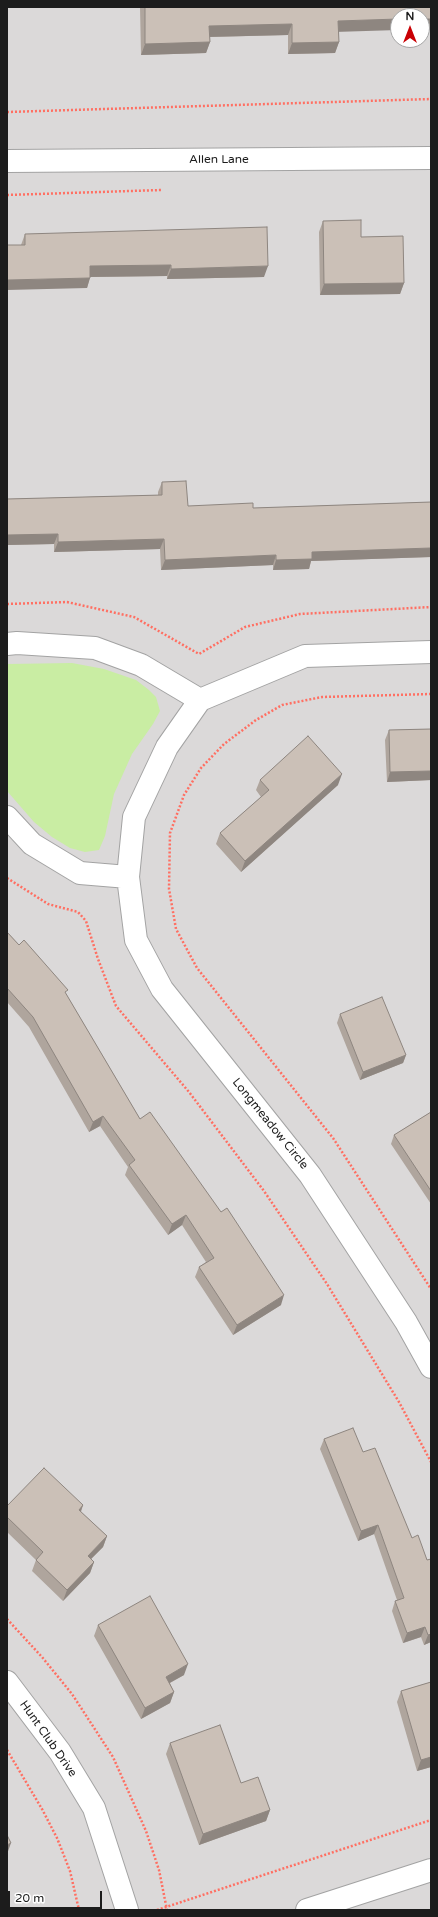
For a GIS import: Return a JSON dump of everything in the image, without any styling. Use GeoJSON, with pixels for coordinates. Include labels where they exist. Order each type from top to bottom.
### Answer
{"type":"FeatureCollection","features":[{"type":"Feature","properties":{"kind":"street","name":"Allen Lane"},"geometry":{"type":"LineString","coordinates":[[7,161],[431,158]]}},
{"type":"Feature","properties":{"kind":"street"},"geometry":{"type":"LineString","coordinates":[[7,644],[17,643],[95,648],[141,665],[200,700],[305,656],[431,652]]}},
{"type":"Feature","properties":{"kind":"street","name":"Longmeadow Circle"},"geometry":{"type":"LineString","coordinates":[[200,700],[167,747],[134,817],[128,877],[136,940],[162,989],[310,1175],[406,1322],[431,1367]]}},
{"type":"Feature","properties":{"kind":"street"},"geometry":{"type":"LineString","coordinates":[[7,817],[32,844],[80,872],[128,877]]}},
{"type":"Feature","properties":{"kind":"street","name":"Hunt Club Drive"},"geometry":{"type":"LineString","coordinates":[[7,1682],[60,1752],[94,1808],[127,1910]]}},
{"type":"Feature","properties":{"kind":"street"},"geometry":{"type":"LineString","coordinates":[[307,1910],[431,1870]]}},
{"type":"Feature","properties":{"kind":"path"},"geometry":{"type":"LineString","coordinates":[[7,112],[431,99]]}},
{"type":"Feature","properties":{"kind":"path"},"geometry":{"type":"LineString","coordinates":[[7,604],[67,602],[134,617],[199,654],[245,627],[300,614],[431,607]]}},
{"type":"Feature","properties":{"kind":"path"},"geometry":{"type":"LineString","coordinates":[[431,694],[322,697],[282,705],[256,720],[224,744],[201,768],[184,795],[170,832],[169,889],[176,929],[197,968],[333,1138],[431,1289]]}},
{"type":"Feature","properties":{"kind":"path"},"geometry":{"type":"LineString","coordinates":[[7,878],[48,904],[78,912],[86,921],[116,1006],[189,1092],[264,1191],[327,1284],[399,1402],[431,1462]]}},
{"type":"Feature","properties":{"kind":"path"},"geometry":{"type":"LineString","coordinates":[[7,1619],[42,1657],[72,1694],[113,1757],[146,1831],[159,1870],[167,1908]]}},
{"type":"Feature","properties":{"kind":"path"},"geometry":{"type":"LineString","coordinates":[[7,1750],[42,1808],[57,1838],[70,1871],[79,1910]]}},
{"type":"Feature","properties":{"kind":"path"},"geometry":{"type":"LineString","coordinates":[[157,1910],[167,1908],[431,1820]]}},
{"type":"Feature","properties":{"kind":"shaded area"},"geometry":{"type":"Polygon","coordinates":[[[7,7],[431,7],[431,1910],[7,1910],[7,7]]]}},
{"type":"Feature","properties":{"kind":"green space"},"geometry":{"type":"Polygon","coordinates":[[[72,663],[104,669],[136,680],[156,697],[160,711],[153,724],[132,754],[114,794],[105,836],[99,850],[85,852],[70,848],[52,837],[34,822],[7,791],[7,664],[72,663]]]}},
{"type":"Feature","properties":{"kind":"building"},"geometry":{"type":"Polygon","coordinates":[[[145,7],[431,7],[431,19],[430,8],[390,8],[390,19],[338,21],[339,42],[292,43],[292,24],[209,26],[210,42],[145,44],[145,7]]]}},
{"type":"Feature","properties":{"kind":"building"},"geometry":{"type":"Polygon","coordinates":[[[361,220],[361,237],[403,236],[404,283],[324,284],[323,221],[361,220]]]}},
{"type":"Feature","properties":{"kind":"building"},"geometry":{"type":"Polygon","coordinates":[[[267,227],[268,266],[171,269],[171,265],[90,266],[90,278],[7,280],[7,245],[25,245],[25,234],[267,227]]]}},
{"type":"Feature","properties":{"kind":"building"},"geometry":{"type":"Polygon","coordinates":[[[186,481],[188,506],[253,503],[253,508],[431,502],[431,548],[312,552],[312,559],[276,560],[276,555],[165,560],[164,539],[58,542],[58,534],[7,535],[7,499],[162,495],[162,482],[186,481]]]}},
{"type":"Feature","properties":{"kind":"building"},"geometry":{"type":"Polygon","coordinates":[[[431,729],[431,771],[390,772],[389,730],[431,729]]]}},
{"type":"Feature","properties":{"kind":"building"},"geometry":{"type":"Polygon","coordinates":[[[308,736],[342,774],[245,861],[220,833],[269,790],[260,780],[308,736]]]}},
{"type":"Feature","properties":{"kind":"building"},"geometry":{"type":"Polygon","coordinates":[[[7,932],[19,945],[24,940],[68,990],[65,992],[140,1119],[150,1112],[221,1212],[227,1208],[284,1295],[237,1325],[199,1267],[214,1258],[186,1215],[172,1224],[129,1165],[135,1160],[103,1116],[93,1122],[33,1017],[7,988],[7,932]]]}},
{"type":"Feature","properties":{"kind":"building"},"geometry":{"type":"Polygon","coordinates":[[[382,997],[406,1055],[363,1072],[340,1014],[382,997]]]}},
{"type":"Feature","properties":{"kind":"building"},"geometry":{"type":"Polygon","coordinates":[[[431,1112],[431,1191],[394,1135],[431,1112]]]}},
{"type":"Feature","properties":{"kind":"building"},"geometry":{"type":"Polygon","coordinates":[[[353,1428],[363,1452],[375,1448],[412,1538],[418,1535],[427,1560],[431,1559],[431,1634],[428,1635],[425,1627],[407,1633],[395,1601],[404,1598],[378,1525],[361,1531],[324,1439],[353,1428]]]}},
{"type":"Feature","properties":{"kind":"building"},"geometry":{"type":"Polygon","coordinates":[[[44,1468],[83,1505],[79,1510],[107,1536],[88,1556],[94,1562],[67,1590],[36,1560],[43,1552],[7,1517],[7,1506],[44,1468]]]}},
{"type":"Feature","properties":{"kind":"building"},"geometry":{"type":"Polygon","coordinates":[[[150,1596],[188,1664],[166,1677],[174,1692],[145,1708],[98,1625],[150,1596]]]}},
{"type":"Feature","properties":{"kind":"building"},"geometry":{"type":"Polygon","coordinates":[[[431,1682],[431,1757],[421,1760],[401,1691],[431,1682]]]}},
{"type":"Feature","properties":{"kind":"building"},"geometry":{"type":"Polygon","coordinates":[[[220,1725],[241,1783],[258,1777],[270,1810],[203,1834],[170,1743],[220,1725]]]}},
{"type":"Feature","properties":{"kind":"building"},"geometry":{"type":"Polygon","coordinates":[[[7,1835],[11,1843],[7,1845],[7,1835]]]}}]}
